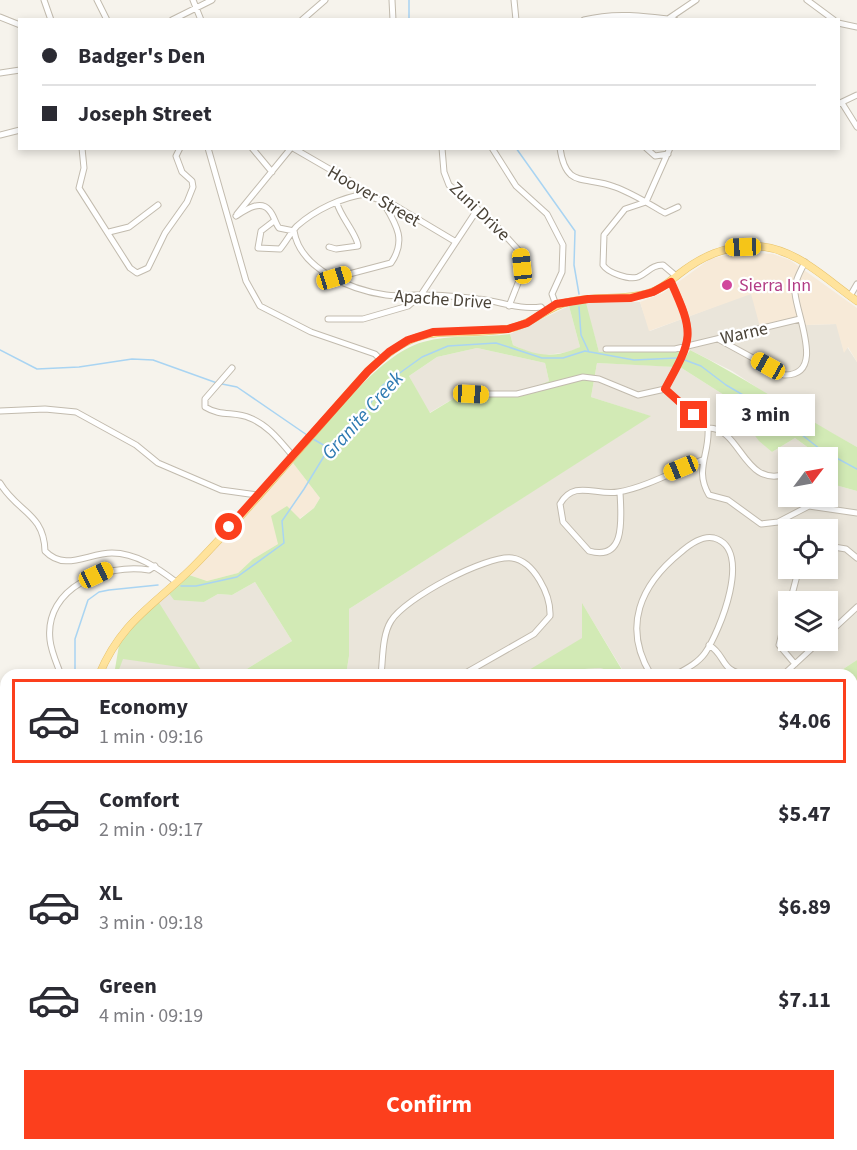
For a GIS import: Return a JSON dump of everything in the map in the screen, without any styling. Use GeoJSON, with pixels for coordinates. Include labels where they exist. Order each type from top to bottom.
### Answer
{"type":"FeatureCollection","features":[{"type":"Feature","properties":{"kind":"main road"},"geometry":{"type":"LineString","coordinates":[[102,669],[108,654],[127,626],[176,582],[381,359],[399,346],[421,335],[508,329],[527,323],[556,304],[588,299],[631,298],[653,292],[710,253],[730,247],[756,246],[774,249],[805,262],[854,299]]}},
{"type":"Feature","properties":{"kind":"street"},"geometry":{"type":"LineString","coordinates":[[44,0],[50,18]]}},
{"type":"Feature","properties":{"kind":"street"},"geometry":{"type":"LineString","coordinates":[[98,0],[106,18]]}},
{"type":"Feature","properties":{"kind":"street"},"geometry":{"type":"LineString","coordinates":[[193,0],[200,18]]}},
{"type":"Feature","properties":{"kind":"street"},"geometry":{"type":"LineString","coordinates":[[177,18],[212,0]]}},
{"type":"Feature","properties":{"kind":"street"},"geometry":{"type":"LineString","coordinates":[[304,18],[326,0]]}},
{"type":"Feature","properties":{"kind":"street"},"geometry":{"type":"LineString","coordinates":[[392,0],[393,18]]}},
{"type":"Feature","properties":{"kind":"street"},"geometry":{"type":"LineString","coordinates":[[514,0],[516,18]]}},
{"type":"Feature","properties":{"kind":"street"},"geometry":{"type":"LineString","coordinates":[[669,18],[696,0]]}},
{"type":"Feature","properties":{"kind":"street"},"geometry":{"type":"LineString","coordinates":[[807,0],[831,18]]}},
{"type":"Feature","properties":{"kind":"street"},"geometry":{"type":"LineString","coordinates":[[618,18],[658,16],[665,18]]}},
{"type":"Feature","properties":{"kind":"street"},"geometry":{"type":"LineString","coordinates":[[0,17],[18,24]]}},
{"type":"Feature","properties":{"kind":"street"},"geometry":{"type":"LineString","coordinates":[[840,23],[857,27]]}},
{"type":"Feature","properties":{"kind":"street"},"geometry":{"type":"LineString","coordinates":[[0,73],[18,70]]}},
{"type":"Feature","properties":{"kind":"street"},"geometry":{"type":"LineString","coordinates":[[857,95],[840,103],[857,127]]}},
{"type":"Feature","properties":{"kind":"street"},"geometry":{"type":"LineString","coordinates":[[0,135],[18,130]]}},
{"type":"Feature","properties":{"kind":"street"},"geometry":{"type":"LineString","coordinates":[[82,150],[84,168],[79,188],[133,271],[144,271],[165,233],[187,202],[193,187],[192,181],[177,162],[176,156],[179,150]]}},
{"type":"Feature","properties":{"kind":"street"},"geometry":{"type":"LineString","coordinates":[[208,150],[218,190],[230,220],[246,280],[260,306],[311,332],[375,354],[381,359]]}},
{"type":"Feature","properties":{"kind":"street"},"geometry":{"type":"LineString","coordinates":[[254,150],[272,172]]}},
{"type":"Feature","properties":{"kind":"street"},"geometry":{"type":"LineString","coordinates":[[236,216],[290,150]]}},
{"type":"Feature","properties":{"kind":"street","name":"Hoover Street"},"geometry":{"type":"LineString","coordinates":[[296,150],[350,181],[366,194],[394,205],[456,242]]}},
{"type":"Feature","properties":{"kind":"street","name":"Zuni Drive"},"geometry":{"type":"LineString","coordinates":[[442,150],[444,172],[449,185],[493,222],[521,253],[522,273],[509,306]]}},
{"type":"Feature","properties":{"kind":"street"},"geometry":{"type":"LineString","coordinates":[[493,150],[516,186],[547,214],[563,245],[562,272],[552,294],[556,304]]}},
{"type":"Feature","properties":{"kind":"street"},"geometry":{"type":"LineString","coordinates":[[560,150],[561,160],[569,174],[579,181],[615,187],[665,213],[678,207]]}},
{"type":"Feature","properties":{"kind":"street"},"geometry":{"type":"LineString","coordinates":[[648,150],[655,156],[669,151]]}},
{"type":"Feature","properties":{"kind":"street"},"geometry":{"type":"LineString","coordinates":[[665,389],[687,346],[685,311],[673,279],[663,265],[654,265],[638,277],[629,278],[605,269],[601,261],[604,235],[625,210],[646,202],[669,151]]}},
{"type":"Feature","properties":{"kind":"street"},"geometry":{"type":"LineString","coordinates":[[274,221],[261,231],[258,248],[279,249],[294,231],[315,214],[351,196],[366,194]]}},
{"type":"Feature","properties":{"kind":"street"},"geometry":{"type":"LineString","coordinates":[[625,210],[628,194]]}},
{"type":"Feature","properties":{"kind":"street"},"geometry":{"type":"LineString","coordinates":[[334,278],[391,263],[401,240],[399,231],[383,202]]}},
{"type":"Feature","properties":{"kind":"street"},"geometry":{"type":"LineString","coordinates":[[329,247],[336,249],[358,246],[358,240],[345,223],[337,203]]}},
{"type":"Feature","properties":{"kind":"street"},"geometry":{"type":"LineString","coordinates":[[109,232],[129,227],[158,205]]}},
{"type":"Feature","properties":{"kind":"street"},"geometry":{"type":"LineString","coordinates":[[230,220],[258,206],[270,210],[279,228],[294,231]]}},
{"type":"Feature","properties":{"kind":"street"},"geometry":{"type":"LineString","coordinates":[[328,319],[363,319],[381,312],[402,310],[421,295],[477,210]]}},
{"type":"Feature","properties":{"kind":"street","name":"Apache Drive"},"geometry":{"type":"LineString","coordinates":[[294,231],[300,251],[319,270],[334,278],[386,295],[477,299],[521,308],[541,307],[545,312]]}},
{"type":"Feature","properties":{"kind":"street"},"geometry":{"type":"LineString","coordinates":[[718,339],[784,375],[794,375],[804,368],[808,352],[795,291],[796,279],[805,262]]}},
{"type":"Feature","properties":{"kind":"street"},"geometry":{"type":"LineString","coordinates":[[854,299],[857,284]]}},
{"type":"Feature","properties":{"kind":"street","name":"Warne"},"geometry":{"type":"LineString","coordinates":[[606,349],[635,347],[661,350],[687,346],[800,319]]}},
{"type":"Feature","properties":{"kind":"street"},"geometry":{"type":"LineString","coordinates":[[232,368],[206,399],[205,407],[216,414],[249,417],[269,429],[292,455]]}},
{"type":"Feature","properties":{"kind":"street"},"geometry":{"type":"LineString","coordinates":[[459,398],[471,394],[517,394],[583,377],[599,379],[638,395],[665,389]]}},
{"type":"Feature","properties":{"kind":"street"},"geometry":{"type":"LineString","coordinates":[[665,389],[708,428],[720,428],[729,435],[747,462],[768,475],[778,476]]}},
{"type":"Feature","properties":{"kind":"street"},"geometry":{"type":"LineString","coordinates":[[0,411],[45,409],[76,412],[117,432],[158,463],[221,490],[257,495]]}},
{"type":"Feature","properties":{"kind":"street"},"geometry":{"type":"LineString","coordinates":[[708,428],[709,442],[702,460],[703,485],[710,495],[728,500],[761,524],[778,522],[809,506],[857,513]]}},
{"type":"Feature","properties":{"kind":"street"},"geometry":{"type":"LineString","coordinates":[[620,492],[620,532],[616,545],[605,552],[589,551],[563,522],[560,504],[570,491],[580,489],[601,493],[620,492],[702,460]]}},
{"type":"Feature","properties":{"kind":"street"},"geometry":{"type":"LineString","coordinates":[[0,483],[15,502],[39,523],[45,534],[45,551],[52,559],[65,562],[112,553],[155,566],[176,582]]}},
{"type":"Feature","properties":{"kind":"street"},"geometry":{"type":"LineString","coordinates":[[648,669],[636,643],[636,624],[642,598],[657,572],[690,545],[703,539],[714,538],[725,546],[731,561],[733,584],[726,610],[709,645],[698,661],[685,669]]}},
{"type":"Feature","properties":{"kind":"street"},"geometry":{"type":"LineString","coordinates":[[838,548],[846,549],[857,558]]}},
{"type":"Feature","properties":{"kind":"street"},"geometry":{"type":"LineString","coordinates":[[382,669],[389,622],[424,591],[461,573],[499,560],[512,558],[524,563],[544,586],[550,616],[534,634],[473,669]]}},
{"type":"Feature","properties":{"kind":"street"},"geometry":{"type":"LineString","coordinates":[[59,669],[50,639],[52,620],[58,602],[66,593],[108,570],[132,567],[149,570],[155,566]]}},
{"type":"Feature","properties":{"kind":"street"},"geometry":{"type":"LineString","coordinates":[[838,625],[857,607]]}},
{"type":"Feature","properties":{"kind":"street"},"geometry":{"type":"LineString","coordinates":[[709,645],[729,669]]}},
{"type":"Feature","properties":{"kind":"street"},"geometry":{"type":"LineString","coordinates":[[784,651],[795,664]]}},
{"type":"Feature","properties":{"kind":"street"},"geometry":{"type":"LineString","coordinates":[[790,669],[809,651]]}},
{"type":"Feature","properties":{"kind":"shaded area"},"geometry":{"type":"Polygon","coordinates":[[[740,252],[773,254],[790,260],[857,308],[857,362],[848,347],[844,353],[836,324],[806,325],[803,317],[760,327],[751,294],[649,331],[640,302],[663,293],[710,259],[740,252]]]}},
{"type":"Feature","properties":{"kind":"shaded area"},"geometry":{"type":"Polygon","coordinates":[[[751,293],[803,317],[806,325],[837,324],[844,352],[847,347],[857,362],[857,447],[797,414],[732,371],[690,350],[636,348],[599,352],[585,303],[640,302],[650,331],[751,293]]]}},
{"type":"Feature","properties":{"kind":"shaded area"},"geometry":{"type":"Polygon","coordinates":[[[569,306],[580,347],[569,352],[538,356],[513,345],[510,334],[569,306]]]}},
{"type":"Feature","properties":{"kind":"shaded area"},"geometry":{"type":"Polygon","coordinates":[[[477,348],[545,363],[549,381],[530,389],[501,394],[458,396],[429,413],[409,376],[437,357],[477,348]]]}},
{"type":"Feature","properties":{"kind":"shaded area"},"geometry":{"type":"Polygon","coordinates":[[[597,363],[680,367],[724,395],[772,452],[778,448],[778,507],[838,507],[838,486],[857,491],[857,660],[843,669],[622,669],[583,605],[583,638],[533,669],[347,669],[349,609],[650,416],[591,397],[597,363]]]}},
{"type":"Feature","properties":{"kind":"shaded area"},"geometry":{"type":"Polygon","coordinates":[[[795,438],[807,447],[780,447],[795,438]]]}},
{"type":"Feature","properties":{"kind":"shaded area"},"geometry":{"type":"Polygon","coordinates":[[[293,463],[320,498],[314,508],[299,519],[278,544],[253,559],[238,573],[207,581],[189,575],[293,463]]]}},
{"type":"Feature","properties":{"kind":"shaded area"},"geometry":{"type":"Polygon","coordinates":[[[255,582],[292,641],[247,669],[119,669],[122,659],[158,601],[168,592],[204,602],[218,594],[232,595],[255,582]]]}},
{"type":"Feature","properties":{"kind":"green space"},"geometry":{"type":"Polygon","coordinates":[[[586,303],[599,352],[636,348],[683,349],[675,367],[597,363],[591,397],[651,416],[349,609],[347,669],[247,669],[292,641],[255,582],[232,595],[218,594],[204,602],[174,600],[168,592],[189,575],[207,581],[238,573],[253,559],[278,544],[271,516],[287,506],[300,519],[314,508],[320,498],[293,463],[370,376],[406,349],[434,340],[510,334],[513,345],[538,354],[554,355],[580,347],[569,306],[586,303]],[[477,348],[437,357],[409,376],[430,413],[458,396],[501,394],[530,389],[549,381],[545,363],[477,348]]]}},
{"type":"Feature","properties":{"kind":"green space"},"geometry":{"type":"Polygon","coordinates":[[[690,350],[857,447],[857,491],[838,486],[838,447],[807,447],[795,438],[772,452],[759,441],[724,395],[680,367],[690,350]]]}},
{"type":"Feature","properties":{"kind":"green space"},"geometry":{"type":"Polygon","coordinates":[[[158,601],[200,669],[123,659],[119,669],[115,669],[119,645],[136,622],[158,601]]]}},
{"type":"Feature","properties":{"kind":"green space"},"geometry":{"type":"Polygon","coordinates":[[[582,603],[621,669],[531,669],[582,638],[582,603]]]}},
{"type":"Feature","properties":{"kind":"green space"},"geometry":{"type":"Polygon","coordinates":[[[857,660],[857,669],[843,669],[857,660]]]}},
{"type":"Feature","properties":{"kind":"waterway"},"geometry":{"type":"LineString","coordinates":[[409,0],[409,18]]}},
{"type":"Feature","properties":{"kind":"waterway"},"geometry":{"type":"LineString","coordinates":[[517,150],[575,231],[574,265],[579,294]]}},
{"type":"Feature","properties":{"kind":"waterway"},"geometry":{"type":"LineString","coordinates":[[579,307],[581,335],[589,352]]}},
{"type":"Feature","properties":{"kind":"waterway","name":"Granite Creek"},"geometry":{"type":"LineString","coordinates":[[181,586],[196,586],[237,577],[284,543],[282,521],[329,448],[362,415],[383,385],[422,357],[448,346],[496,343],[542,358],[563,358],[585,351],[634,360],[677,358]]}},
{"type":"Feature","properties":{"kind":"waterway"},"geometry":{"type":"LineString","coordinates":[[0,350],[37,369],[79,367],[132,359],[153,360],[217,383]]}},
{"type":"Feature","properties":{"kind":"waterway","name":"Granite Creek"},"geometry":{"type":"LineString","coordinates":[[682,359],[701,366],[726,385],[774,413],[820,449],[857,469]]}},
{"type":"Feature","properties":{"kind":"waterway"},"geometry":{"type":"LineString","coordinates":[[222,384],[237,387],[307,435]]}},
{"type":"Feature","properties":{"kind":"waterway"},"geometry":{"type":"LineString","coordinates":[[313,439],[327,447]]}},
{"type":"Feature","properties":{"kind":"waterway","name":"Granite Creek"},"geometry":{"type":"LineString","coordinates":[[75,669],[75,639],[88,600],[99,592],[158,585]]}},
{"type":"Feature","properties":{"kind":"place","name":"Sierra Inn"},"geometry":{"type":"Point","coordinates":[727,285]}},
{"type":"Feature","properties":{"kind":"route"},"geometry":{"type":"LineString","coordinates":[[229,527],[368,371],[389,352],[408,340],[433,332],[508,329],[527,323],[556,304],[588,299],[631,298],[653,292],[671,282],[685,311],[687,346],[665,389],[694,415]]}}]}
